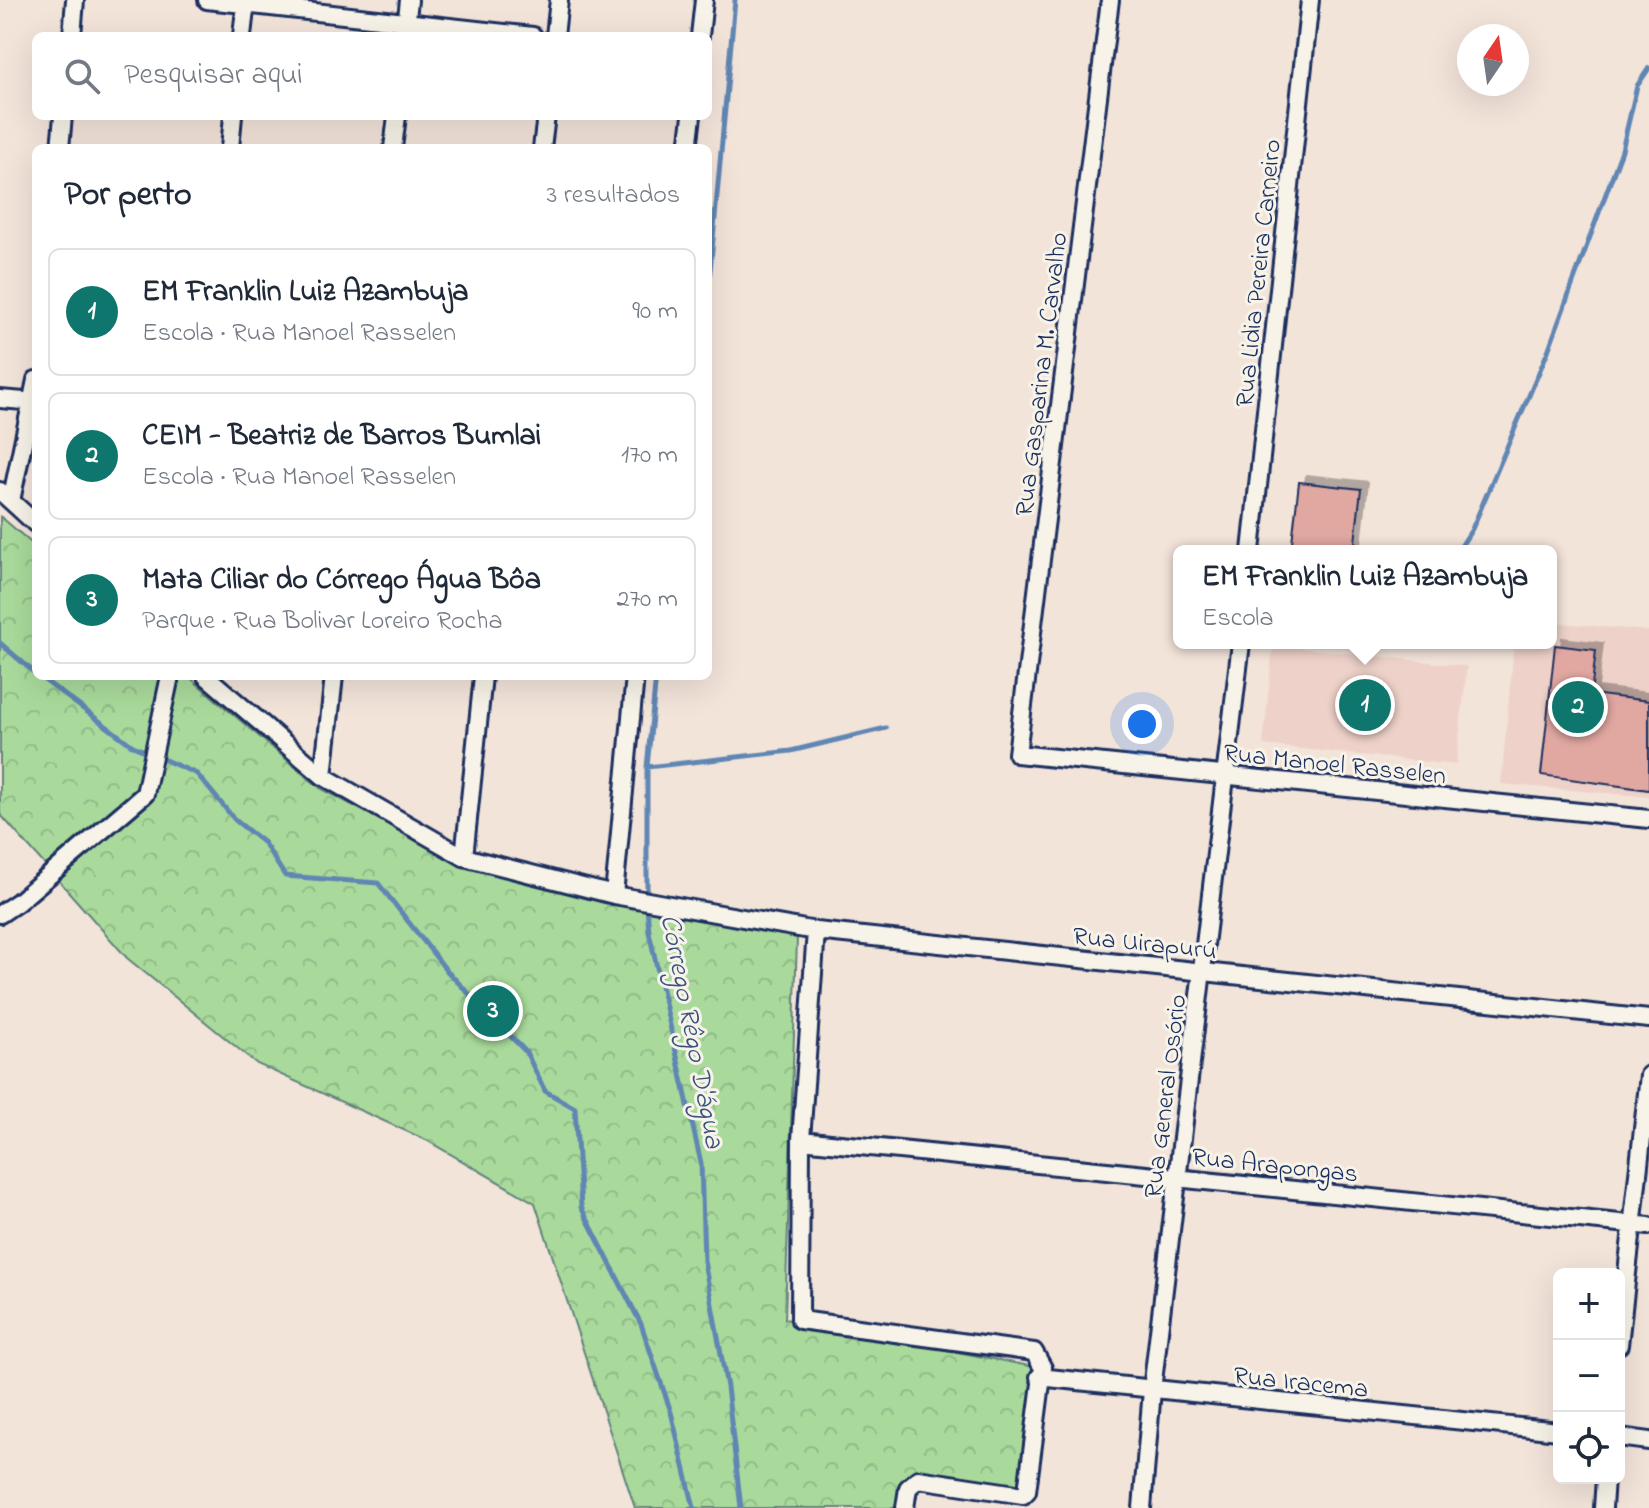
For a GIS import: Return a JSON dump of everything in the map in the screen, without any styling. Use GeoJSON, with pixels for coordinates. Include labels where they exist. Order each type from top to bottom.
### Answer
{"type":"FeatureCollection","features":[{"type":"Feature","properties":{"kind":"street"},"geometry":{"type":"LineString","coordinates":[[72,32],[75,0]]}},
{"type":"Feature","properties":{"kind":"street"},"geometry":{"type":"LineString","coordinates":[[207,0],[245,2],[406,29],[460,32]]}},
{"type":"Feature","properties":{"kind":"street"},"geometry":{"type":"LineString","coordinates":[[406,29],[409,0]]}},
{"type":"Feature","properties":{"kind":"street"},"geometry":{"type":"LineString","coordinates":[[555,32],[559,0]]}},
{"type":"Feature","properties":{"kind":"street"},"geometry":{"type":"LineString","coordinates":[[700,32],[704,0]]}},
{"type":"Feature","properties":{"kind":"street","name":"Rua Gasparina M. Carvalho"},"geometry":{"type":"LineString","coordinates":[[1017,754],[1110,0]]}},
{"type":"Feature","properties":{"kind":"street","name":"Rua Lidia Pereira Carneiro"},"geometry":{"type":"LineString","coordinates":[[1252,545],[1310,0]]}},
{"type":"Feature","properties":{"kind":"street"},"geometry":{"type":"LineString","coordinates":[[242,32],[245,2]]}},
{"type":"Feature","properties":{"kind":"street"},"geometry":{"type":"LineString","coordinates":[[60,144],[63,120]]}},
{"type":"Feature","properties":{"kind":"street"},"geometry":{"type":"LineString","coordinates":[[230,144],[233,120]]}},
{"type":"Feature","properties":{"kind":"street"},"geometry":{"type":"LineString","coordinates":[[394,144],[396,120]]}},
{"type":"Feature","properties":{"kind":"street"},"geometry":{"type":"LineString","coordinates":[[542,144],[546,120]]}},
{"type":"Feature","properties":{"kind":"street"},"geometry":{"type":"LineString","coordinates":[[688,144],[692,120]]}},
{"type":"Feature","properties":{"kind":"street"},"geometry":{"type":"LineString","coordinates":[[0,399],[32,402]]}},
{"type":"Feature","properties":{"kind":"street"},"geometry":{"type":"LineString","coordinates":[[32,412],[6,496],[32,520]]}},
{"type":"Feature","properties":{"kind":"street","name":"Rua General Osório"},"geometry":{"type":"LineString","coordinates":[[1142,1508],[1152,1390],[1240,649]]}},
{"type":"Feature","properties":{"kind":"street"},"geometry":{"type":"LineString","coordinates":[[0,914],[145,794],[169,680]]}},
{"type":"Feature","properties":{"kind":"street","name":"Rua Uirapurú"},"geometry":{"type":"LineString","coordinates":[[211,680],[323,776],[464,857],[614,895],[816,931],[1649,1019]]}},
{"type":"Feature","properties":{"kind":"street"},"geometry":{"type":"LineString","coordinates":[[323,776],[334,680]]}},
{"type":"Feature","properties":{"kind":"street"},"geometry":{"type":"LineString","coordinates":[[464,857],[483,680]]}},
{"type":"Feature","properties":{"kind":"street"},"geometry":{"type":"LineString","coordinates":[[614,895],[635,680]]}},
{"type":"Feature","properties":{"kind":"street","name":"Rua Manoel Rasselen"},"geometry":{"type":"LineString","coordinates":[[1017,754],[1649,819]]}},
{"type":"Feature","properties":{"kind":"street"},"geometry":{"type":"LineString","coordinates":[[816,931],[801,1138],[800,1320],[1034,1352],[1043,1368],[1039,1377],[1027,1491],[1023,1495],[918,1479],[908,1488],[905,1508]]}},
{"type":"Feature","properties":{"kind":"street"},"geometry":{"type":"LineString","coordinates":[[1620,1340],[1641,1225],[1649,1075]]}},
{"type":"Feature","properties":{"kind":"street","name":"Rua Arapongas"},"geometry":{"type":"LineString","coordinates":[[801,1138],[1641,1225]]}},
{"type":"Feature","properties":{"kind":"street","name":"Rua Iracema"},"geometry":{"type":"LineString","coordinates":[[1039,1377],[1553,1430]]}},
{"type":"Feature","properties":{"kind":"street"},"geometry":{"type":"LineString","coordinates":[[1625,1438],[1649,1441]]}},
{"type":"Feature","properties":{"kind":"street"},"geometry":{"type":"LineString","coordinates":[[1603,1508],[1605,1484]]}},
{"type":"Feature","properties":{"kind":"shaded area"},"geometry":{"type":"Polygon","coordinates":[[[1557,623],[1649,631],[1649,797],[1501,784],[1513,649],[1557,649],[1557,623]]]}},
{"type":"Feature","properties":{"kind":"shaded area"},"geometry":{"type":"Polygon","coordinates":[[[1273,649],[1310,649],[1467,666],[1456,765],[1263,745],[1273,649]]]}},
{"type":"Feature","properties":{"kind":"green space"},"geometry":{"type":"Polygon","coordinates":[[[0,516],[32,544],[32,680],[193,680],[320,788],[464,865],[797,938],[785,1319],[1035,1367],[1017,1492],[910,1482],[906,1508],[635,1508],[535,1203],[426,1140],[257,1064],[127,958],[0,814],[0,516]]]}},
{"type":"Feature","properties":{"kind":"building"},"geometry":{"type":"Polygon","coordinates":[[[1299,482],[1361,489],[1355,545],[1292,545],[1299,482]]]}},
{"type":"Feature","properties":{"kind":"building"},"geometry":{"type":"Polygon","coordinates":[[[1557,645],[1596,650],[1591,694],[1649,701],[1649,790],[1541,775],[1555,649],[1557,645]]]}},
{"type":"Feature","properties":{"kind":"waterway","name":"Córrego Rêgo D'água"},"geometry":{"type":"LineString","coordinates":[[712,250],[735,0]]}},
{"type":"Feature","properties":{"kind":"waterway"},"geometry":{"type":"LineString","coordinates":[[1462,545],[1472,529],[1548,351],[1622,150],[1637,86],[1649,68]]}},
{"type":"Feature","properties":{"kind":"waterway"},"geometry":{"type":"LineString","coordinates":[[0,643],[32,671]]}},
{"type":"Feature","properties":{"kind":"waterway"},"geometry":{"type":"LineString","coordinates":[[44,680],[133,746],[197,774],[235,820],[264,843],[285,876],[378,883],[447,971],[526,1052],[545,1091],[575,1108],[581,1207],[641,1324],[671,1412],[694,1508]]}},
{"type":"Feature","properties":{"kind":"waterway","name":"Córrego Rêgo D'água"},"geometry":{"type":"LineString","coordinates":[[647,896],[647,767],[656,680]]}},
{"type":"Feature","properties":{"kind":"waterway"},"geometry":{"type":"LineString","coordinates":[[647,767],[791,751],[886,728]]}},
{"type":"Feature","properties":{"kind":"waterway","name":"Córrego Rêgo D'água"},"geometry":{"type":"LineString","coordinates":[[647,906],[649,932],[701,1163],[704,1261],[727,1387],[741,1508]]}},
{"type":"Feature","properties":{"kind":"place","name":"EM Franklin Luiz Azambuja"},"geometry":{"type":"Point","coordinates":[1365,705]}},
{"type":"Feature","properties":{"kind":"place","name":"CEIM - Beatriz de Barros Bumlai"},"geometry":{"type":"Point","coordinates":[1578,707]}},
{"type":"Feature","properties":{"kind":"place","name":"Mata Ciliar do Córrego Água Bôa"},"geometry":{"type":"Point","coordinates":[493,1011]}}]}
